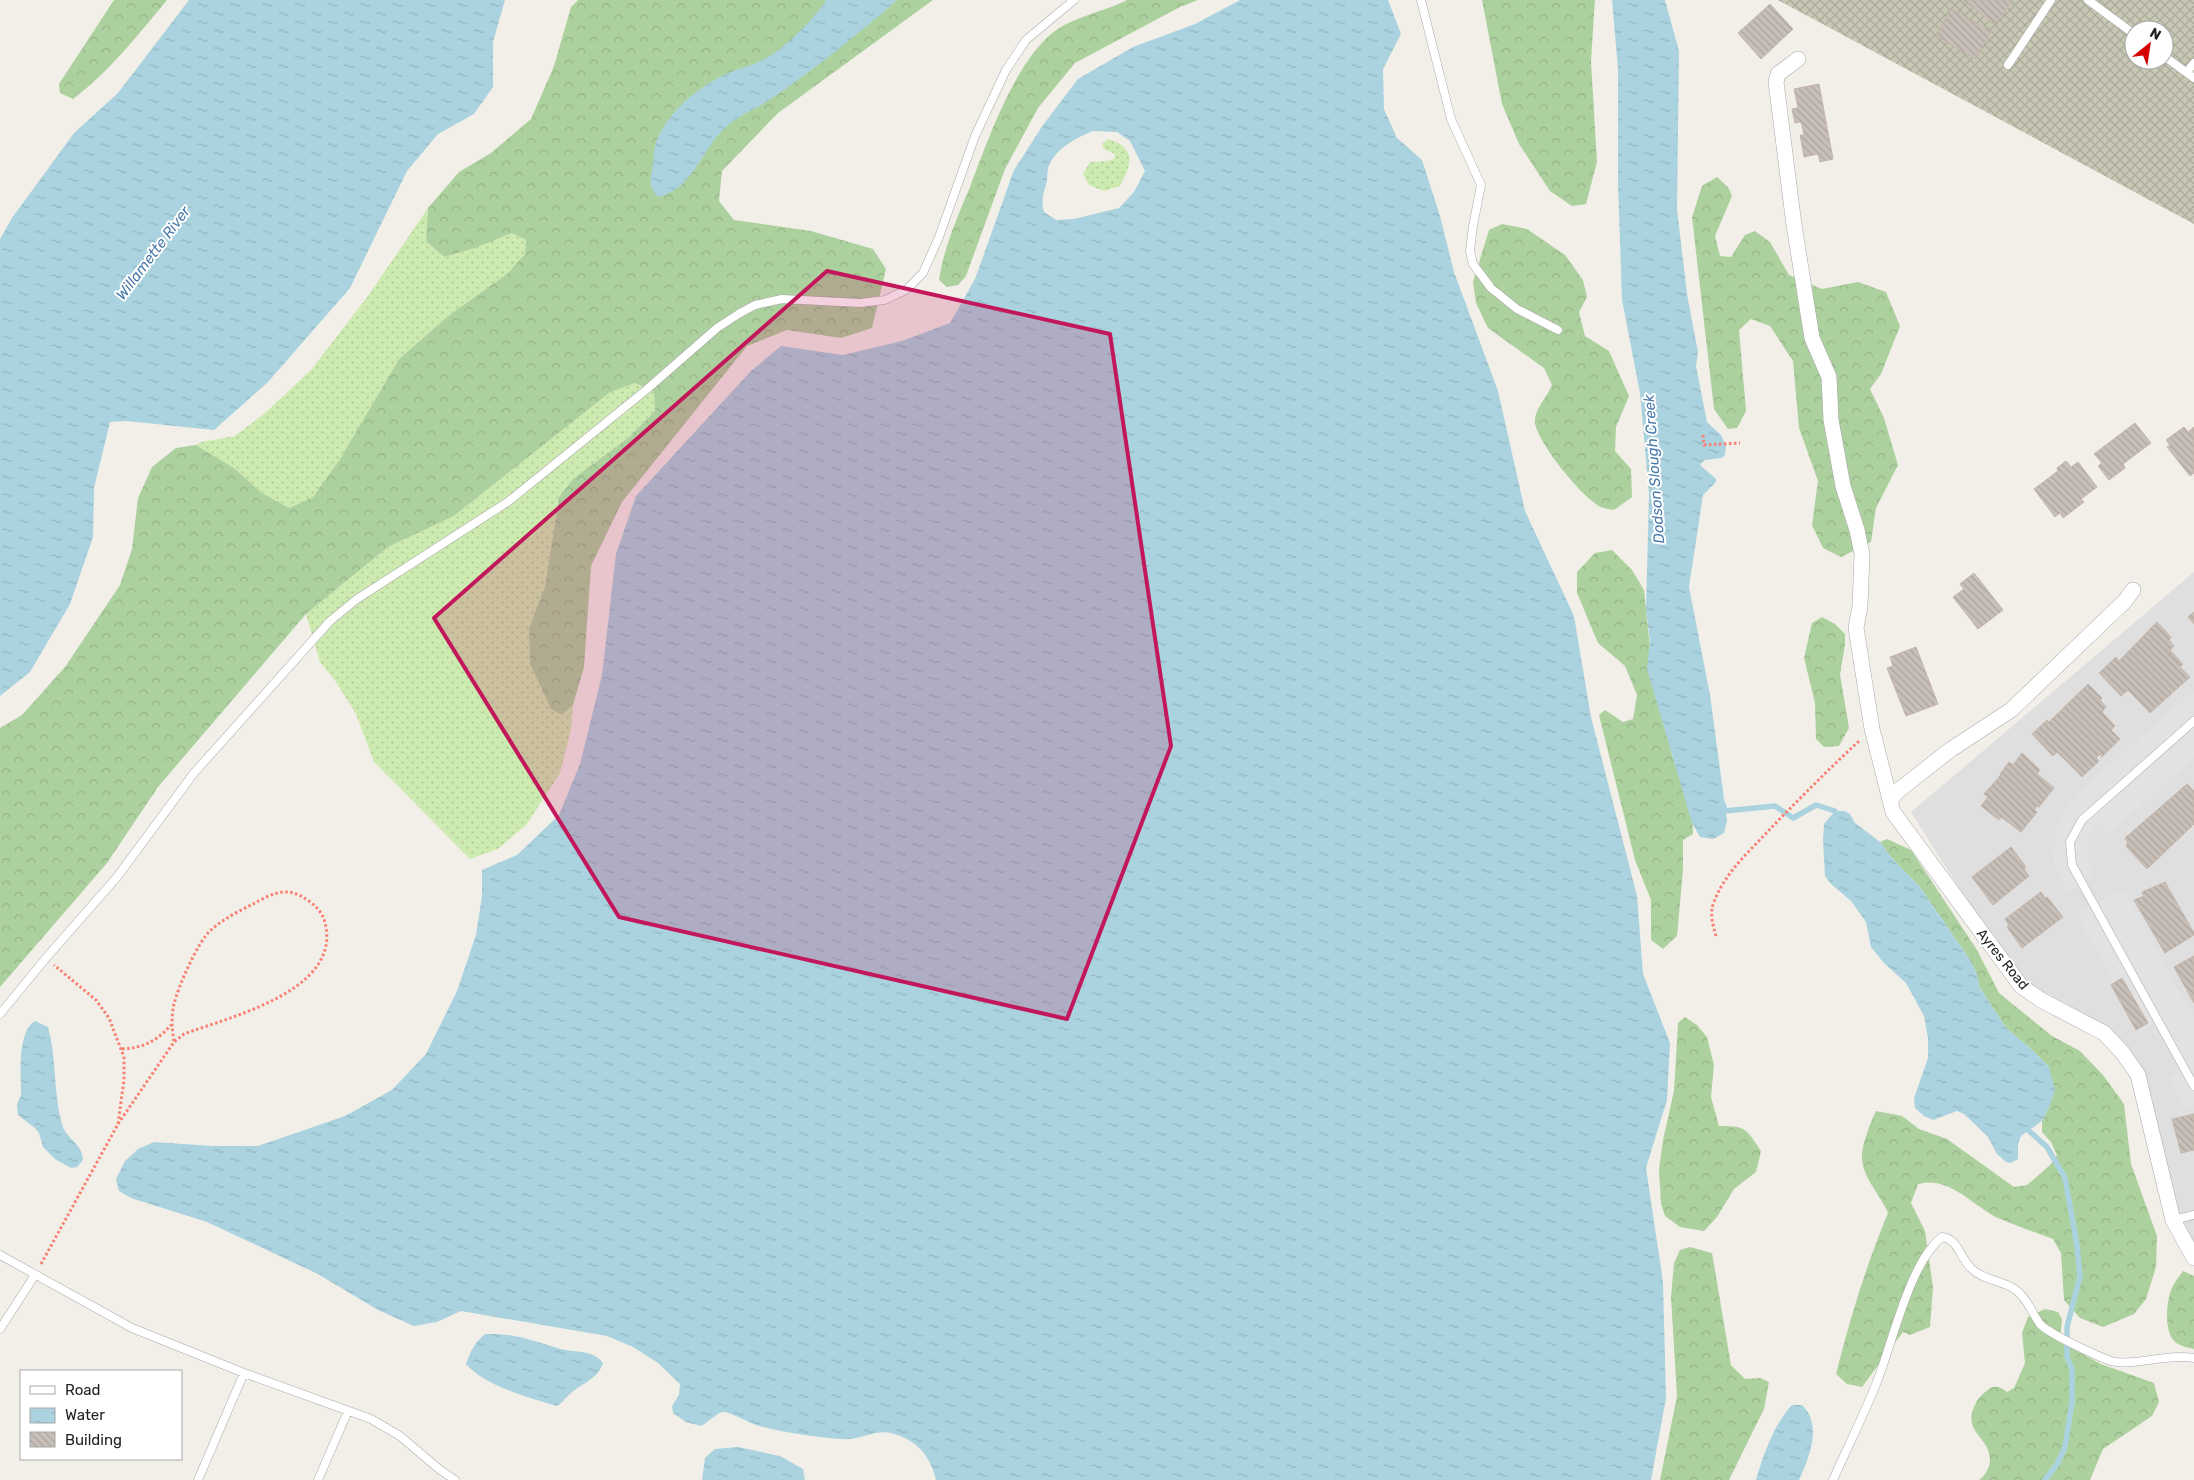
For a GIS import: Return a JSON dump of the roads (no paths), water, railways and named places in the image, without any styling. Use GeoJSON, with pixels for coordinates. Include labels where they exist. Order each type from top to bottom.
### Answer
{"type":"FeatureCollection","features":[{"type":"Feature","properties":{"kind":"street","name":"Ayres Road"},"geometry":{"type":"LineString","coordinates":[[1798,59],[1778,74],[1776,82],[1794,225],[1812,338],[1829,377],[1831,420],[1837,457],[1862,554],[1860,606],[1856,628],[1872,729],[1892,812],[2021,986],[2041,1000],[2104,1033],[2122,1052],[2138,1076],[2173,1220],[2194,1258]]}},
{"type":"Feature","properties":{"kind":"street"},"geometry":{"type":"LineString","coordinates":[[1890,800],[1899,790],[1950,750],[2021,701],[2125,601],[2133,590]]}},
{"type":"Feature","properties":{"kind":"lane"},"geometry":{"type":"LineString","coordinates":[[0,1014],[117,877],[194,773],[330,621],[357,599],[508,501],[646,390],[717,328],[740,313],[755,306],[782,299],[860,303],[884,300],[906,290],[923,274],[975,136],[1006,70],[1026,40],[1074,0]]}},
{"type":"Feature","properties":{"kind":"lane"},"geometry":{"type":"LineString","coordinates":[[1421,0],[1451,119],[1480,185],[1470,251],[1473,264],[1491,288],[1517,309],[1558,330]]}},
{"type":"Feature","properties":{"kind":"lane"},"geometry":{"type":"LineString","coordinates":[[2008,65],[2051,0]]}},
{"type":"Feature","properties":{"kind":"lane"},"geometry":{"type":"LineString","coordinates":[[2088,0],[2124,27]]}},
{"type":"Feature","properties":{"kind":"lane"},"geometry":{"type":"LineString","coordinates":[[2174,63],[2194,78]]}},
{"type":"Feature","properties":{"kind":"lane"},"geometry":{"type":"LineString","coordinates":[[2187,72],[2194,63]]}},
{"type":"Feature","properties":{"kind":"lane"},"geometry":{"type":"LineString","coordinates":[[2194,721],[2082,820],[2070,842],[2072,865],[2194,1086]]}},
{"type":"Feature","properties":{"kind":"lane"},"geometry":{"type":"LineString","coordinates":[[2173,1220],[2194,1215]]}},
{"type":"Feature","properties":{"kind":"lane"},"geometry":{"type":"LineString","coordinates":[[1832,1480],[1878,1378],[1919,1268],[1927,1251],[1942,1237],[1955,1243],[1971,1269],[1986,1278],[2017,1290],[2041,1324],[2080,1346],[2118,1362],[2178,1356],[2194,1358]]}},
{"type":"Feature","properties":{"kind":"lane"},"geometry":{"type":"LineString","coordinates":[[0,1255],[126,1325],[244,1373],[370,1419],[400,1436],[455,1480]]}},
{"type":"Feature","properties":{"kind":"lane"},"geometry":{"type":"LineString","coordinates":[[0,1329],[35,1275]]}},
{"type":"Feature","properties":{"kind":"lane"},"geometry":{"type":"LineString","coordinates":[[198,1480],[244,1373]]}},
{"type":"Feature","properties":{"kind":"lane"},"geometry":{"type":"LineString","coordinates":[[318,1480],[348,1411]]}},
{"type":"Feature","properties":{"kind":"lane"},"geometry":{"type":"LineString","coordinates":[[439,1469],[444,1480]]}},
{"type":"Feature","properties":{"kind":"water","name":"Willamette River"},"geometry":{"type":"Polygon","coordinates":[[[189,0],[505,0],[493,42],[493,87],[474,114],[438,134],[407,171],[350,288],[268,382],[214,430],[126,421],[110,422],[94,488],[93,537],[70,604],[30,672],[0,696],[0,239],[12,218],[74,133],[118,93],[189,0]]]}},
{"type":"Feature","properties":{"kind":"water"},"geometry":{"type":"Polygon","coordinates":[[[826,0],[897,0],[808,73],[770,100],[726,127],[679,187],[659,197],[655,194],[651,186],[651,173],[655,146],[668,120],[684,102],[714,80],[759,62],[776,52],[792,39],[826,0]]]}},
{"type":"Feature","properties":{"kind":"water"},"geometry":{"type":"Polygon","coordinates":[[[1240,0],[1388,0],[1401,34],[1383,69],[1384,109],[1397,138],[1422,160],[1440,216],[1454,272],[1498,391],[1525,511],[1574,616],[1591,717],[1637,896],[1643,974],[1670,1043],[1667,1100],[1646,1168],[1663,1282],[1666,1398],[1651,1480],[936,1480],[926,1456],[915,1444],[900,1436],[885,1432],[848,1439],[811,1436],[759,1426],[723,1412],[701,1426],[686,1422],[673,1413],[672,1406],[679,1395],[680,1384],[658,1363],[633,1347],[607,1336],[461,1311],[437,1322],[414,1326],[378,1310],[318,1274],[207,1222],[131,1198],[119,1191],[116,1179],[125,1161],[138,1149],[154,1142],[212,1146],[258,1146],[345,1116],[392,1090],[426,1054],[457,991],[476,935],[482,896],[482,870],[517,855],[559,815],[580,764],[602,675],[616,554],[636,496],[751,371],[781,346],[843,355],[902,341],[950,323],[975,279],[1014,170],[1043,125],[1078,79],[1133,47],[1195,24],[1240,0]],[[1093,131],[1074,140],[1057,153],[1048,167],[1043,198],[1044,212],[1056,220],[1074,219],[1119,208],[1134,192],[1145,171],[1130,141],[1117,132],[1093,131]]]}},
{"type":"Feature","properties":{"kind":"water"},"geometry":{"type":"Polygon","coordinates":[[[1612,0],[1665,0],[1679,51],[1677,209],[1687,294],[1698,352],[1696,366],[1707,422],[1721,435],[1726,446],[1725,455],[1722,458],[1705,460],[1700,465],[1716,479],[1716,482],[1703,495],[1689,587],[1710,695],[1727,821],[1724,833],[1713,839],[1700,837],[1692,823],[1647,669],[1650,641],[1646,610],[1649,494],[1640,393],[1622,300],[1618,183],[1618,69],[1612,0]]]}},
{"type":"Feature","properties":{"kind":"water"},"geometry":{"type":"Polygon","coordinates":[[[1835,811],[1845,811],[1850,814],[1855,823],[1880,842],[1890,856],[1920,887],[1970,960],[1977,974],[1979,986],[2006,1028],[2049,1067],[2055,1090],[2049,1107],[2042,1121],[2021,1136],[2018,1144],[2018,1159],[2011,1163],[2006,1162],[1997,1154],[1988,1137],[1964,1114],[1957,1111],[1933,1120],[1924,1116],[1915,1108],[1914,1098],[1928,1058],[1928,1038],[1924,1016],[1906,983],[1884,963],[1871,947],[1866,922],[1851,901],[1831,884],[1825,876],[1824,824],[1835,811]]]}},
{"type":"Feature","properties":{"kind":"water"},"geometry":{"type":"Polygon","coordinates":[[[35,1021],[48,1027],[53,1051],[57,1100],[62,1124],[82,1154],[83,1160],[77,1167],[71,1168],[55,1159],[43,1147],[39,1133],[35,1128],[18,1115],[17,1104],[21,1095],[21,1054],[25,1034],[29,1026],[35,1021]]]}},
{"type":"Feature","properties":{"kind":"water"},"geometry":{"type":"Polygon","coordinates":[[[485,1334],[515,1336],[561,1349],[589,1353],[603,1363],[601,1369],[593,1378],[572,1392],[556,1406],[495,1385],[474,1372],[466,1364],[478,1340],[485,1334]]]}},
{"type":"Feature","properties":{"kind":"water"},"geometry":{"type":"Polygon","coordinates":[[[1792,1405],[1802,1405],[1812,1422],[1813,1432],[1810,1452],[1799,1480],[1756,1480],[1774,1431],[1792,1405]]]}},
{"type":"Feature","properties":{"kind":"water"},"geometry":{"type":"Polygon","coordinates":[[[738,1447],[780,1456],[803,1469],[805,1480],[702,1480],[705,1458],[715,1449],[738,1447]]]}},
{"type":"Feature","properties":{"kind":"waterway","name":"Dodson Slough Creek"},"geometry":{"type":"LineString","coordinates":[[1723,804],[1725,811],[1775,806],[1793,818],[1816,805],[1835,811]]}},
{"type":"Feature","properties":{"kind":"waterway","name":"Dodson Slough Creek"},"geometry":{"type":"LineString","coordinates":[[2028,1130],[2047,1147],[2065,1178],[2077,1245],[2080,1276],[2067,1327],[2067,1357],[2072,1369],[2072,1402],[2065,1447],[2057,1464],[2045,1480]]}}]}
